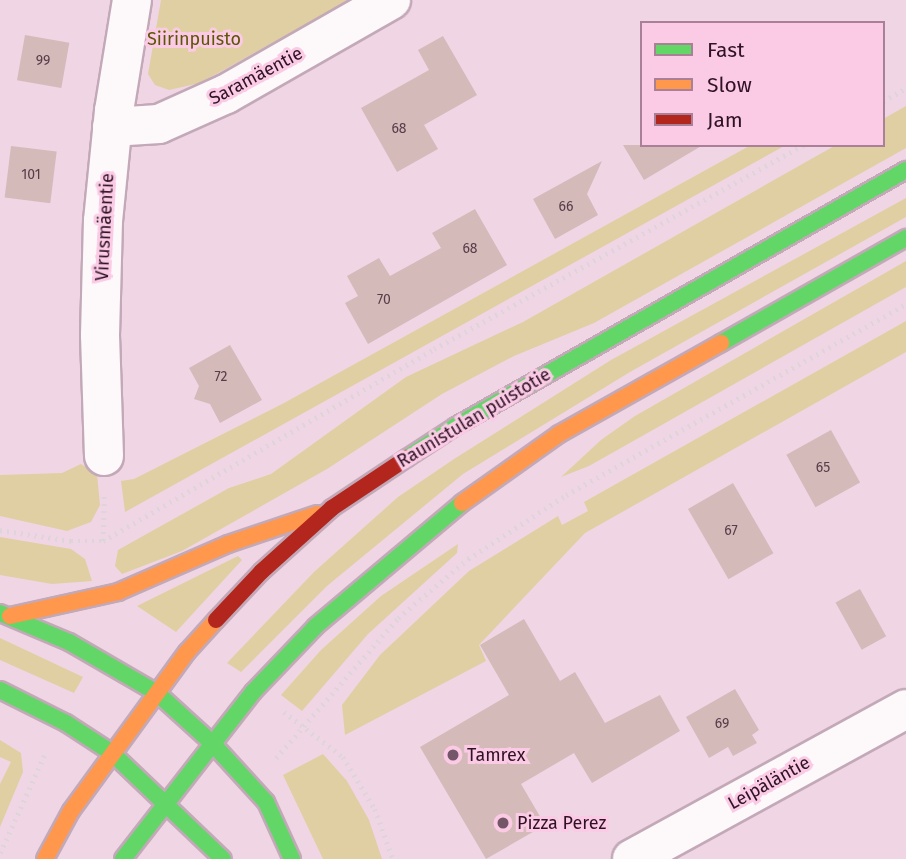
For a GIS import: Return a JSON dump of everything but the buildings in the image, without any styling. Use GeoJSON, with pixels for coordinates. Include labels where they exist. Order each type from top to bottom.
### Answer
{"type":"FeatureCollection","features":[{"type":"Feature","properties":{"kind":"main road","name":"Raunistulan puistotie"},"geometry":{"type":"LineString","coordinates":[[45,859],[71,811],[200,636],[261,572],[332,508],[456,426],[906,170]]}},
{"type":"Feature","properties":{"kind":"main road"},"geometry":{"type":"LineString","coordinates":[[122,859],[253,692],[316,626],[389,559],[477,490],[559,434],[906,238]]}},
{"type":"Feature","properties":{"kind":"main road"},"geometry":{"type":"LineString","coordinates":[[5,614],[118,592],[228,544],[332,508]]}},
{"type":"Feature","properties":{"kind":"main road"},"geometry":{"type":"LineString","coordinates":[[5,614],[69,642],[157,693],[213,744],[266,802],[292,859]]}},
{"type":"Feature","properties":{"kind":"main road"},"geometry":{"type":"LineString","coordinates":[[0,691],[66,723],[112,753],[167,802],[223,859]]}},
{"type":"Feature","properties":{"kind":"street","name":"Virusmäentie"},"geometry":{"type":"LineString","coordinates":[[104,456],[100,335],[103,221],[112,127],[132,0]]}},
{"type":"Feature","properties":{"kind":"street","name":"Saramäentie"},"geometry":{"type":"LineString","coordinates":[[112,127],[154,125],[203,104],[391,0]]}},
{"type":"Feature","properties":{"kind":"street","name":"Leipäläntie"},"geometry":{"type":"LineString","coordinates":[[632,859],[906,709]]}},
{"type":"Feature","properties":{"kind":"path"},"geometry":{"type":"LineString","coordinates":[[885,100],[906,88]]}},
{"type":"Feature","properties":{"kind":"path"},"geometry":{"type":"LineString","coordinates":[[0,530],[71,541],[103,541],[434,349],[800,147]]}},
{"type":"Feature","properties":{"kind":"path"},"geometry":{"type":"LineString","coordinates":[[277,757],[398,618],[468,559],[566,495],[906,304]]}},
{"type":"Feature","properties":{"kind":"path"},"geometry":{"type":"LineString","coordinates":[[103,541],[104,456]]}},
{"type":"Feature","properties":{"kind":"path"},"geometry":{"type":"LineString","coordinates":[[275,706],[304,725],[343,757],[375,809],[393,859]]}},
{"type":"Feature","properties":{"kind":"path"},"geometry":{"type":"LineString","coordinates":[[0,853],[44,755]]}},
{"type":"Feature","properties":{"kind":"green space","name":"Siirinpuisto"},"geometry":{"type":"Polygon","coordinates":[[[161,0],[350,0],[200,83],[169,90],[155,85],[148,74],[161,0]]]}},
{"type":"Feature","properties":{"kind":"green space"},"geometry":{"type":"Polygon","coordinates":[[[906,106],[906,148],[594,323],[514,356],[442,394],[327,469],[182,551],[122,574],[115,566],[118,550],[229,488],[271,474],[406,377],[523,322],[832,147],[885,147],[885,118],[906,106]]]}},
{"type":"Feature","properties":{"kind":"green space"},"geometry":{"type":"Polygon","coordinates":[[[747,147],[782,147],[125,512],[121,481],[134,479],[284,403],[747,147]]]}},
{"type":"Feature","properties":{"kind":"green space"},"geometry":{"type":"Polygon","coordinates":[[[906,198],[906,217],[630,372],[463,474],[327,586],[241,672],[227,663],[314,572],[398,497],[611,360],[906,198]]]}},
{"type":"Feature","properties":{"kind":"green space"},"geometry":{"type":"Polygon","coordinates":[[[906,261],[906,287],[589,466],[561,477],[601,440],[635,416],[906,261]]]}},
{"type":"Feature","properties":{"kind":"green space"},"geometry":{"type":"Polygon","coordinates":[[[906,321],[906,352],[585,533],[479,645],[486,661],[345,735],[342,705],[380,655],[469,571],[558,516],[562,525],[588,511],[584,502],[906,321]]]}},
{"type":"Feature","properties":{"kind":"green space"},"geometry":{"type":"Polygon","coordinates":[[[81,464],[97,474],[100,505],[91,522],[67,531],[0,516],[0,475],[62,473],[81,464]]]}},
{"type":"Feature","properties":{"kind":"green space"},"geometry":{"type":"Polygon","coordinates":[[[0,537],[71,549],[85,559],[92,581],[52,584],[0,575],[0,537]]]}},
{"type":"Feature","properties":{"kind":"green space"},"geometry":{"type":"Polygon","coordinates":[[[458,544],[457,553],[368,634],[302,711],[281,695],[321,650],[381,596],[458,544]]]}},
{"type":"Feature","properties":{"kind":"green space"},"geometry":{"type":"Polygon","coordinates":[[[238,556],[242,560],[176,632],[137,606],[238,556]]]}},
{"type":"Feature","properties":{"kind":"green space"},"geometry":{"type":"Polygon","coordinates":[[[0,638],[83,677],[74,693],[0,660],[0,638]]]}},
{"type":"Feature","properties":{"kind":"green space"},"geometry":{"type":"Polygon","coordinates":[[[0,740],[21,753],[23,772],[0,827],[0,784],[11,762],[0,757],[0,740]]]}},
{"type":"Feature","properties":{"kind":"green space"},"geometry":{"type":"Polygon","coordinates":[[[323,754],[347,781],[369,820],[382,859],[323,859],[283,775],[323,754]]]}},
{"type":"Feature","properties":{"kind":"traffic: fast"},"geometry":{"type":"LineString","coordinates":[[407,458],[456,426],[906,170]]}},
{"type":"Feature","properties":{"kind":"traffic: fast"},"geometry":{"type":"LineString","coordinates":[[721,343],[906,238]]}},
{"type":"Feature","properties":{"kind":"traffic: fast"},"geometry":{"type":"LineString","coordinates":[[123,859],[253,692],[316,626],[462,503]]}},
{"type":"Feature","properties":{"kind":"traffic: fast"},"geometry":{"type":"LineString","coordinates":[[0,613],[69,642],[157,693],[213,744],[266,802],[292,859]]}},
{"type":"Feature","properties":{"kind":"traffic: fast"},"geometry":{"type":"LineString","coordinates":[[0,690],[66,723],[112,753],[223,859]]}},
{"type":"Feature","properties":{"kind":"traffic: slow"},"geometry":{"type":"LineString","coordinates":[[462,503],[559,434],[721,343]]}},
{"type":"Feature","properties":{"kind":"traffic: slow"},"geometry":{"type":"LineString","coordinates":[[10,616],[118,592],[228,544],[317,514]]}},
{"type":"Feature","properties":{"kind":"traffic: slow"},"geometry":{"type":"LineString","coordinates":[[45,859],[71,811],[187,652],[216,620]]}},
{"type":"Feature","properties":{"kind":"traffic: jam"},"geometry":{"type":"LineString","coordinates":[[216,620],[261,572],[332,508],[407,458]]}},
{"type":"Feature","properties":{"kind":"place","name":"Tamrex"},"geometry":{"type":"Point","coordinates":[453,755]}},
{"type":"Feature","properties":{"kind":"place","name":"Pizza Perez"},"geometry":{"type":"Point","coordinates":[503,823]}}]}
